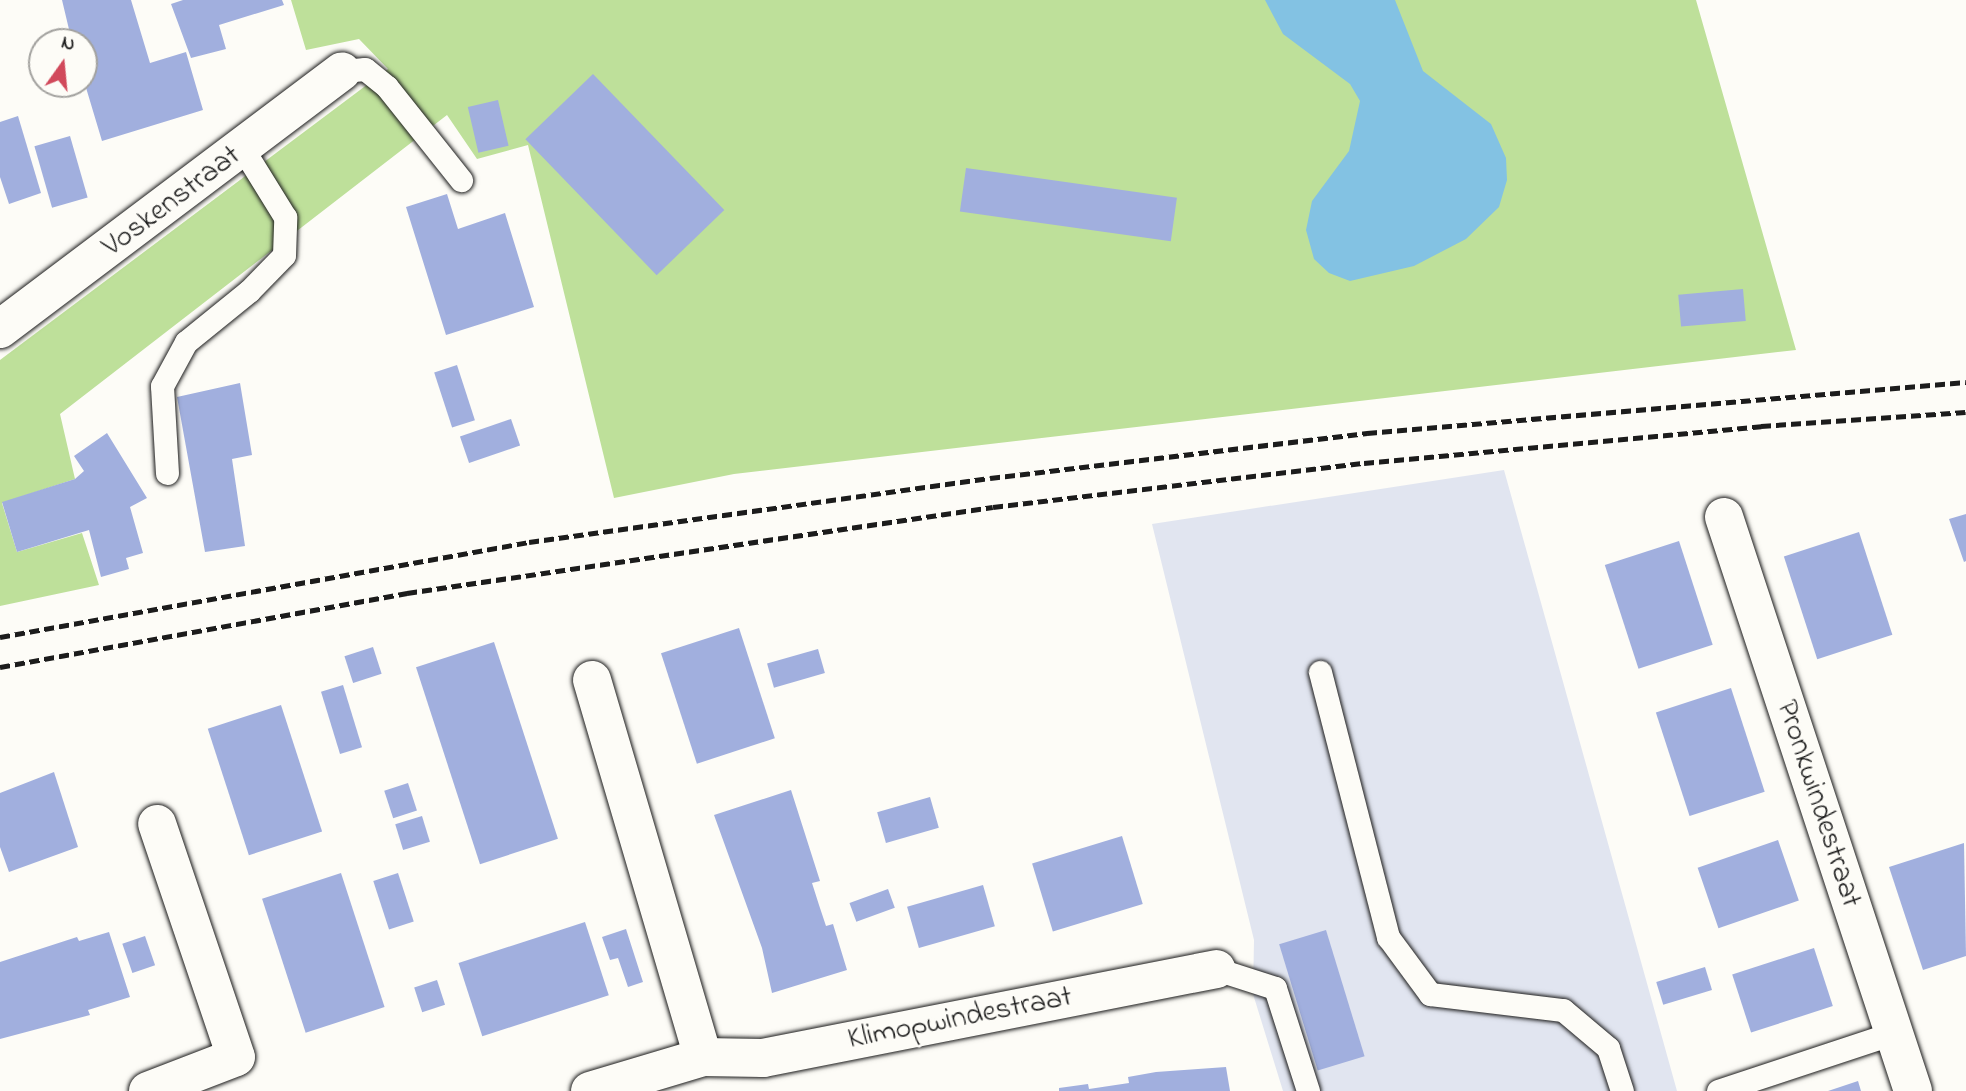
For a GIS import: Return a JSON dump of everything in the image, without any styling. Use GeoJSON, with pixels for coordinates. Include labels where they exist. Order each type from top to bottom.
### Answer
{"type":"FeatureCollection","features":[{"type":"Feature","properties":{"kind":"street","name":"Voskenstraat"},"geometry":{"type":"LineString","coordinates":[[0,329],[243,149],[342,71]]}},
{"type":"Feature","properties":{"kind":"street","name":"Pronkwindestraat"},"geometry":{"type":"LineString","coordinates":[[1724,517],[1913,1091]]}},
{"type":"Feature","properties":{"kind":"street"},"geometry":{"type":"LineString","coordinates":[[593,680],[703,1058]]}},
{"type":"Feature","properties":{"kind":"street"},"geometry":{"type":"LineString","coordinates":[[148,1091],[236,1057],[157,824]]}},
{"type":"Feature","properties":{"kind":"street","name":"Klimopwindestraat"},"geometry":{"type":"LineString","coordinates":[[590,1091],[703,1058],[763,1058],[1216,970]]}},
{"type":"Feature","properties":{"kind":"lane"},"geometry":{"type":"LineString","coordinates":[[342,71],[365,69],[387,87],[461,180]]}},
{"type":"Feature","properties":{"kind":"lane"},"geometry":{"type":"LineString","coordinates":[[167,473],[162,386],[186,342],[249,291],[284,256],[285,217],[243,149]]}},
{"type":"Feature","properties":{"kind":"lane"},"geometry":{"type":"LineString","coordinates":[[1320,672],[1388,937],[1430,994],[1563,1010],[1608,1048],[1622,1091]]}},
{"type":"Feature","properties":{"kind":"lane"},"geometry":{"type":"LineString","coordinates":[[1216,970],[1275,988],[1308,1091]]}},
{"type":"Feature","properties":{"kind":"lane"},"geometry":{"type":"LineString","coordinates":[[1718,1091],[1894,1032]]}},
{"type":"Feature","properties":{"kind":"shaded area"},"geometry":{"type":"Polygon","coordinates":[[[1504,470],[1677,1091],[1283,1091],[1253,994],[1254,940],[1152,524],[1504,470]]]}},
{"type":"Feature","properties":{"kind":"green space"},"geometry":{"type":"Polygon","coordinates":[[[291,0],[1696,0],[1796,350],[734,474],[614,498],[528,145],[477,159],[447,115],[60,414],[75,479],[2,503],[17,552],[82,533],[99,585],[0,606],[0,360],[388,69],[359,39],[306,50],[291,0]]]}},
{"type":"Feature","properties":{"kind":"water"},"geometry":{"type":"Polygon","coordinates":[[[1265,0],[1395,0],[1423,71],[1491,124],[1506,158],[1507,180],[1499,207],[1466,239],[1414,266],[1350,281],[1329,273],[1314,259],[1306,230],[1312,201],[1349,151],[1360,101],[1350,84],[1283,34],[1265,0]]]}},
{"type":"Feature","properties":{"kind":"building"},"geometry":{"type":"Polygon","coordinates":[[[62,0],[131,0],[150,63],[186,52],[203,110],[102,141],[89,98],[98,98],[98,28],[69,28],[62,0]]]}},
{"type":"Feature","properties":{"kind":"building"},"geometry":{"type":"Polygon","coordinates":[[[183,0],[282,0],[284,5],[219,25],[226,49],[191,58],[171,4],[183,0]]]}},
{"type":"Feature","properties":{"kind":"building"},"geometry":{"type":"Polygon","coordinates":[[[593,74],[724,210],[657,275],[525,139],[593,74]]]}},
{"type":"Feature","properties":{"kind":"building"},"geometry":{"type":"Polygon","coordinates":[[[498,100],[509,146],[478,153],[468,107],[498,100]]]}},
{"type":"Feature","properties":{"kind":"building"},"geometry":{"type":"Polygon","coordinates":[[[18,116],[41,193],[9,204],[0,177],[0,122],[18,116]]]}},
{"type":"Feature","properties":{"kind":"building"},"geometry":{"type":"Polygon","coordinates":[[[70,136],[88,198],[52,208],[34,146],[70,136]]]}},
{"type":"Feature","properties":{"kind":"building"},"geometry":{"type":"Polygon","coordinates":[[[966,168],[1177,198],[1171,241],[960,212],[966,168]]]}},
{"type":"Feature","properties":{"kind":"building"},"geometry":{"type":"Polygon","coordinates":[[[447,194],[458,229],[505,213],[534,307],[446,335],[406,207],[447,194]]]}},
{"type":"Feature","properties":{"kind":"building"},"geometry":{"type":"Polygon","coordinates":[[[1743,289],[1746,321],[1681,327],[1678,295],[1743,289]]]}},
{"type":"Feature","properties":{"kind":"building"},"geometry":{"type":"Polygon","coordinates":[[[457,365],[475,420],[452,428],[434,372],[457,365]]]}},
{"type":"Feature","properties":{"kind":"building"},"geometry":{"type":"Polygon","coordinates":[[[240,383],[252,455],[232,459],[245,546],[205,552],[177,397],[240,383]]]}},
{"type":"Feature","properties":{"kind":"building"},"geometry":{"type":"Polygon","coordinates":[[[511,419],[520,445],[469,463],[460,437],[511,419]]]}},
{"type":"Feature","properties":{"kind":"building"},"geometry":{"type":"Polygon","coordinates":[[[107,433],[147,498],[130,507],[143,553],[126,558],[129,569],[101,577],[89,530],[17,552],[2,502],[75,479],[84,471],[74,456],[107,433]]]}},
{"type":"Feature","properties":{"kind":"building"},"geometry":{"type":"Polygon","coordinates":[[[1966,514],[1966,561],[1964,562],[1949,519],[1966,514]]]}},
{"type":"Feature","properties":{"kind":"building"},"geometry":{"type":"Polygon","coordinates":[[[1859,532],[1892,635],[1817,659],[1784,556],[1859,532]]]}},
{"type":"Feature","properties":{"kind":"building"},"geometry":{"type":"Polygon","coordinates":[[[1679,541],[1713,645],[1639,669],[1605,565],[1679,541]]]}},
{"type":"Feature","properties":{"kind":"building"},"geometry":{"type":"Polygon","coordinates":[[[739,628],[775,738],[697,764],[661,653],[739,628]]]}},
{"type":"Feature","properties":{"kind":"building"},"geometry":{"type":"Polygon","coordinates":[[[494,642],[558,839],[480,864],[416,667],[494,642]]]}},
{"type":"Feature","properties":{"kind":"building"},"geometry":{"type":"Polygon","coordinates":[[[373,647],[382,674],[353,683],[344,656],[373,647]]]}},
{"type":"Feature","properties":{"kind":"building"},"geometry":{"type":"Polygon","coordinates":[[[818,649],[825,673],[774,688],[767,664],[818,649]]]}},
{"type":"Feature","properties":{"kind":"building"},"geometry":{"type":"Polygon","coordinates":[[[343,685],[362,747],[340,754],[321,692],[343,685]]]}},
{"type":"Feature","properties":{"kind":"building"},"geometry":{"type":"Polygon","coordinates":[[[1731,688],[1765,792],[1690,816],[1656,712],[1731,688]]]}},
{"type":"Feature","properties":{"kind":"building"},"geometry":{"type":"Polygon","coordinates":[[[281,705],[322,831],[249,855],[208,729],[281,705]]]}},
{"type":"Feature","properties":{"kind":"building"},"geometry":{"type":"Polygon","coordinates":[[[54,772],[78,847],[9,872],[0,847],[0,793],[54,772]]]}},
{"type":"Feature","properties":{"kind":"building"},"geometry":{"type":"Polygon","coordinates":[[[408,783],[417,811],[393,818],[384,791],[408,783]]]}},
{"type":"Feature","properties":{"kind":"building"},"geometry":{"type":"Polygon","coordinates":[[[791,790],[820,881],[812,883],[826,926],[833,924],[847,970],[772,993],[762,948],[714,815],[791,790]]]}},
{"type":"Feature","properties":{"kind":"building"},"geometry":{"type":"Polygon","coordinates":[[[930,797],[939,828],[886,843],[877,812],[930,797]]]}},
{"type":"Feature","properties":{"kind":"building"},"geometry":{"type":"Polygon","coordinates":[[[422,816],[430,842],[403,850],[395,824],[422,816]]]}},
{"type":"Feature","properties":{"kind":"building"},"geometry":{"type":"Polygon","coordinates":[[[1122,836],[1143,904],[1053,931],[1032,863],[1122,836]]]}},
{"type":"Feature","properties":{"kind":"building"},"geometry":{"type":"Polygon","coordinates":[[[1778,840],[1799,901],[1718,928],[1698,868],[1778,840]]]}},
{"type":"Feature","properties":{"kind":"building"},"geometry":{"type":"Polygon","coordinates":[[[1964,843],[1966,956],[1923,970],[1889,867],[1964,843]]]}},
{"type":"Feature","properties":{"kind":"building"},"geometry":{"type":"Polygon","coordinates":[[[341,873],[385,1007],[306,1033],[262,899],[341,873]]]}},
{"type":"Feature","properties":{"kind":"building"},"geometry":{"type":"Polygon","coordinates":[[[398,873],[414,922],[389,930],[373,881],[398,873]]]}},
{"type":"Feature","properties":{"kind":"building"},"geometry":{"type":"Polygon","coordinates":[[[983,885],[995,926],[919,948],[907,907],[983,885]]]}},
{"type":"Feature","properties":{"kind":"building"},"geometry":{"type":"Polygon","coordinates":[[[888,889],[895,908],[856,922],[849,903],[888,889]]]}},
{"type":"Feature","properties":{"kind":"building"},"geometry":{"type":"Polygon","coordinates":[[[585,922],[609,995],[482,1036],[459,963],[585,922]]]}},
{"type":"Feature","properties":{"kind":"building"},"geometry":{"type":"Polygon","coordinates":[[[626,929],[643,982],[628,987],[618,958],[610,960],[602,937],[626,929]]]}},
{"type":"Feature","properties":{"kind":"building"},"geometry":{"type":"Polygon","coordinates":[[[1326,930],[1365,1056],[1318,1071],[1279,944],[1326,930]]]}},
{"type":"Feature","properties":{"kind":"building"},"geometry":{"type":"Polygon","coordinates":[[[109,932],[130,997],[88,1010],[90,1015],[0,1039],[0,962],[77,937],[79,941],[109,932]]]}},
{"type":"Feature","properties":{"kind":"building"},"geometry":{"type":"Polygon","coordinates":[[[145,936],[155,965],[132,973],[122,944],[145,936]]]}},
{"type":"Feature","properties":{"kind":"building"},"geometry":{"type":"Polygon","coordinates":[[[1814,948],[1833,1006],[1751,1033],[1732,975],[1814,948]]]}},
{"type":"Feature","properties":{"kind":"building"},"geometry":{"type":"Polygon","coordinates":[[[1705,967],[1712,990],[1663,1005],[1656,982],[1705,967]]]}},
{"type":"Feature","properties":{"kind":"building"},"geometry":{"type":"Polygon","coordinates":[[[437,980],[445,1005],[422,1012],[414,987],[437,980]]]}},
{"type":"Feature","properties":{"kind":"building"},"geometry":{"type":"Polygon","coordinates":[[[1226,1067],[1230,1091],[1059,1091],[1059,1088],[1088,1084],[1089,1089],[1129,1083],[1128,1077],[1156,1072],[1226,1067]]]}},
{"type":"Feature","properties":{"kind":"building"},"geometry":{"type":"Polygon","coordinates":[[[1858,1081],[1861,1091],[1828,1091],[1858,1081]]]}},
{"type":"Feature","properties":{"kind":"railway"},"geometry":{"type":"LineString","coordinates":[[0,637],[529,542],[990,478],[1367,433],[1966,382]]}},
{"type":"Feature","properties":{"kind":"railway"},"geometry":{"type":"LineString","coordinates":[[0,667],[407,593],[993,507],[1364,463],[1761,426],[1966,412]]}}]}
